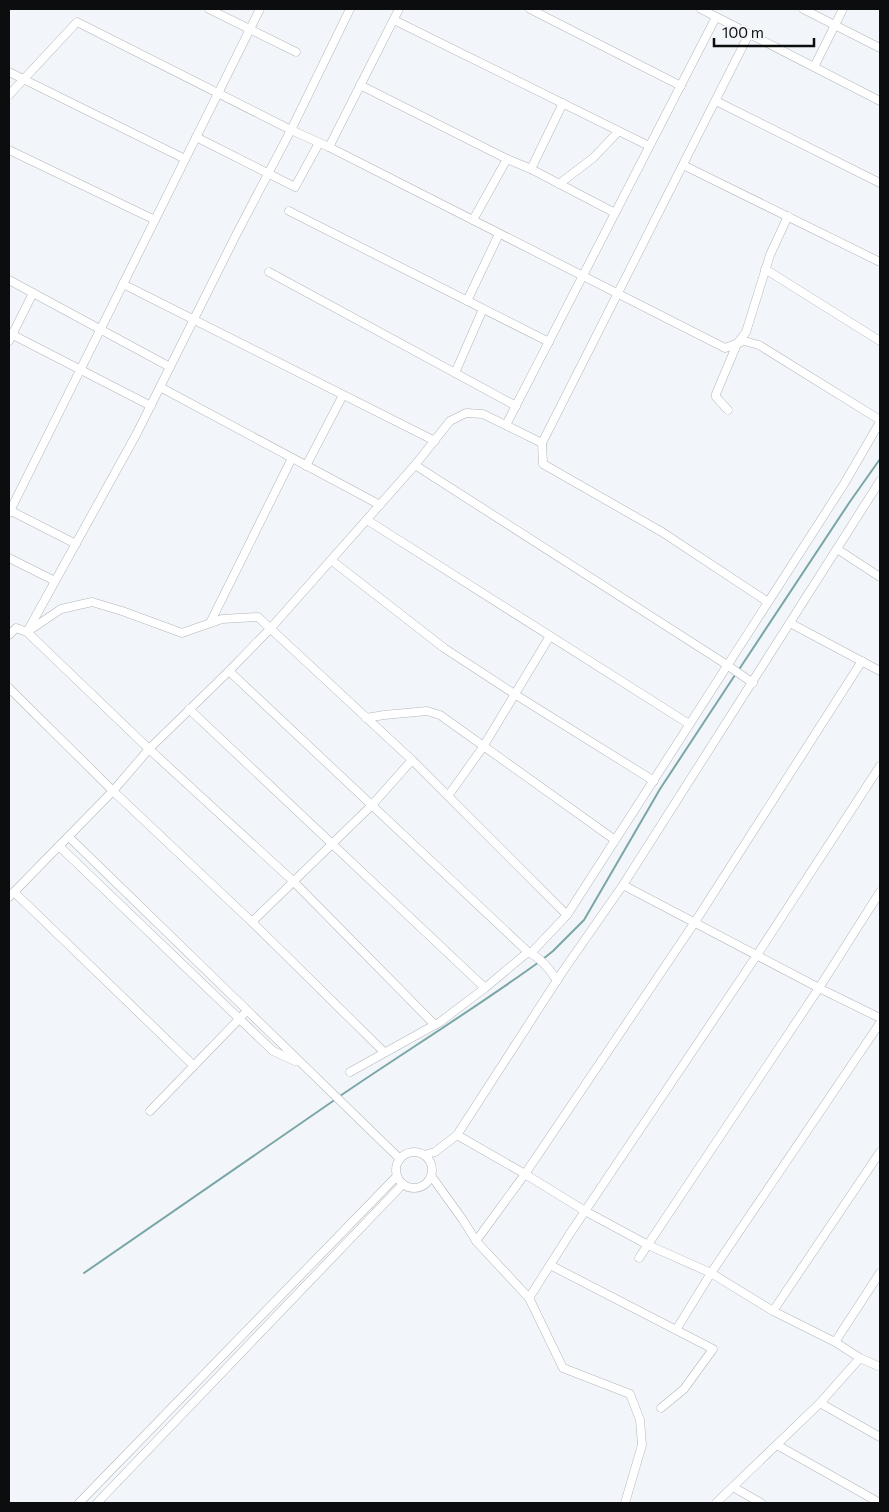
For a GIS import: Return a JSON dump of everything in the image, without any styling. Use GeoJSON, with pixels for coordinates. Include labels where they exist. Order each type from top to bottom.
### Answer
{"type":"FeatureCollection","features":[{"type":"Feature","properties":{"kind":"street"},"geometry":{"type":"LineString","coordinates":[[209,9],[296,52]]}},
{"type":"Feature","properties":{"kind":"street"},"geometry":{"type":"LineString","coordinates":[[76,544],[9,512],[260,9]]}},
{"type":"Feature","properties":{"kind":"street"},"geometry":{"type":"LineString","coordinates":[[28,632],[137,433],[350,9]]}},
{"type":"Feature","properties":{"kind":"street"},"geometry":{"type":"LineString","coordinates":[[328,147],[400,9]]}},
{"type":"Feature","properties":{"kind":"street"},"geometry":{"type":"LineString","coordinates":[[530,9],[680,86]]}},
{"type":"Feature","properties":{"kind":"street"},"geometry":{"type":"LineString","coordinates":[[701,9],[880,101]]}},
{"type":"Feature","properties":{"kind":"street"},"geometry":{"type":"LineString","coordinates":[[803,9],[880,48]]}},
{"type":"Feature","properties":{"kind":"street"},"geometry":{"type":"LineString","coordinates":[[814,67],[843,9]]}},
{"type":"Feature","properties":{"kind":"street"},"geometry":{"type":"LineString","coordinates":[[506,424],[716,17]]}},
{"type":"Feature","properties":{"kind":"street"},"geometry":{"type":"LineString","coordinates":[[394,20],[649,146]]}},
{"type":"Feature","properties":{"kind":"street"},"geometry":{"type":"LineString","coordinates":[[9,95],[78,22],[726,348],[744,341],[759,344],[880,421],[844,484],[567,915],[531,954],[434,1025],[350,1072]]}},
{"type":"Feature","properties":{"kind":"street"},"geometry":{"type":"LineString","coordinates":[[749,34],[542,443],[543,464],[662,532],[768,602]]}},
{"type":"Feature","properties":{"kind":"street"},"geometry":{"type":"LineString","coordinates":[[9,72],[185,159]]}},
{"type":"Feature","properties":{"kind":"street"},"geometry":{"type":"LineString","coordinates":[[360,85],[531,169],[615,213]]}},
{"type":"Feature","properties":{"kind":"street"},"geometry":{"type":"LineString","coordinates":[[716,101],[880,183]]}},
{"type":"Feature","properties":{"kind":"street"},"geometry":{"type":"LineString","coordinates":[[531,169],[563,103]]}},
{"type":"Feature","properties":{"kind":"street"},"geometry":{"type":"LineString","coordinates":[[559,184],[593,158],[618,132]]}},
{"type":"Feature","properties":{"kind":"street"},"geometry":{"type":"LineString","coordinates":[[196,137],[295,187],[319,143]]}},
{"type":"Feature","properties":{"kind":"street"},"geometry":{"type":"LineString","coordinates":[[9,150],[155,220]]}},
{"type":"Feature","properties":{"kind":"street"},"geometry":{"type":"LineString","coordinates":[[472,220],[508,159]]}},
{"type":"Feature","properties":{"kind":"street"},"geometry":{"type":"LineString","coordinates":[[683,165],[880,262]]}},
{"type":"Feature","properties":{"kind":"street"},"geometry":{"type":"LineString","coordinates":[[289,211],[549,342]]}},
{"type":"Feature","properties":{"kind":"street"},"geometry":{"type":"LineString","coordinates":[[728,410],[716,397],[716,394],[737,344],[746,332],[770,255],[788,216]]}},
{"type":"Feature","properties":{"kind":"street"},"geometry":{"type":"LineString","coordinates":[[467,301],[499,234]]}},
{"type":"Feature","properties":{"kind":"street"},"geometry":{"type":"LineString","coordinates":[[765,269],[880,341]]}},
{"type":"Feature","properties":{"kind":"street"},"geometry":{"type":"LineString","coordinates":[[269,272],[516,406]]}},
{"type":"Feature","properties":{"kind":"street"},"geometry":{"type":"LineString","coordinates":[[9,280],[170,367]]}},
{"type":"Feature","properties":{"kind":"street"},"geometry":{"type":"LineString","coordinates":[[123,284],[434,441]]}},
{"type":"Feature","properties":{"kind":"street"},"geometry":{"type":"LineString","coordinates":[[33,293],[10,336],[150,406]]}},
{"type":"Feature","properties":{"kind":"street"},"geometry":{"type":"LineString","coordinates":[[455,373],[483,309]]}},
{"type":"Feature","properties":{"kind":"street"},"geometry":{"type":"LineString","coordinates":[[160,387],[380,505]]}},
{"type":"Feature","properties":{"kind":"street"},"geometry":{"type":"LineString","coordinates":[[306,466],[343,395]]}},
{"type":"Feature","properties":{"kind":"street"},"geometry":{"type":"LineString","coordinates":[[194,1066],[11,894],[113,791],[148,749],[270,629],[415,466],[450,421],[466,414],[483,414],[542,443]]}},
{"type":"Feature","properties":{"kind":"street"},"geometry":{"type":"LineString","coordinates":[[210,623],[292,458]]}},
{"type":"Feature","properties":{"kind":"street"},"geometry":{"type":"LineString","coordinates":[[415,466],[753,683]]}},
{"type":"Feature","properties":{"kind":"street"},"geometry":{"type":"LineString","coordinates":[[432,1177],[421,1187],[414,1188],[403,1184],[397,1176],[397,1164],[408,1153],[414,1152],[424,1155],[435,1152],[457,1135],[623,885],[837,548],[877,492],[880,481]]}},
{"type":"Feature","properties":{"kind":"street"},"geometry":{"type":"LineString","coordinates":[[367,520],[689,724]]}},
{"type":"Feature","properties":{"kind":"street"},"geometry":{"type":"LineString","coordinates":[[837,548],[880,577]]}},
{"type":"Feature","properties":{"kind":"street"},"geometry":{"type":"LineString","coordinates":[[9,558],[55,581]]}},
{"type":"Feature","properties":{"kind":"street"},"geometry":{"type":"LineString","coordinates":[[331,560],[444,648],[654,781]]}},
{"type":"Feature","properties":{"kind":"street"},"geometry":{"type":"LineString","coordinates":[[28,632],[62,609],[92,602],[182,633],[222,619],[258,617],[412,760],[567,915]]}},
{"type":"Feature","properties":{"kind":"street"},"geometry":{"type":"LineString","coordinates":[[790,623],[880,671]]}},
{"type":"Feature","properties":{"kind":"street"},"geometry":{"type":"LineString","coordinates":[[9,635],[16,628],[28,632],[148,749],[294,882],[434,1025]]}},
{"type":"Feature","properties":{"kind":"street"},"geometry":{"type":"LineString","coordinates":[[448,796],[483,747],[550,636]]}},
{"type":"Feature","properties":{"kind":"street"},"geometry":{"type":"LineString","coordinates":[[476,1241],[525,1174],[695,922],[862,661]]}},
{"type":"Feature","properties":{"kind":"street"},"geometry":{"type":"LineString","coordinates":[[229,671],[550,970],[558,981]]}},
{"type":"Feature","properties":{"kind":"street"},"geometry":{"type":"LineString","coordinates":[[9,688],[384,1052]]}},
{"type":"Feature","properties":{"kind":"street"},"geometry":{"type":"LineString","coordinates":[[189,709],[331,845],[485,988]]}},
{"type":"Feature","properties":{"kind":"street"},"geometry":{"type":"LineString","coordinates":[[366,718],[384,714],[427,711],[440,715],[615,840]]}},
{"type":"Feature","properties":{"kind":"street"},"geometry":{"type":"LineString","coordinates":[[252,922],[372,805],[412,760]]}},
{"type":"Feature","properties":{"kind":"street"},"geometry":{"type":"LineString","coordinates":[[529,1298],[880,766]]}},
{"type":"Feature","properties":{"kind":"street"},"geometry":{"type":"LineString","coordinates":[[69,837],[400,1159]]}},
{"type":"Feature","properties":{"kind":"street"},"geometry":{"type":"LineString","coordinates":[[59,846],[273,1050],[303,1064]]}},
{"type":"Feature","properties":{"kind":"street"},"geometry":{"type":"LineString","coordinates":[[623,885],[880,1018]]}},
{"type":"Feature","properties":{"kind":"street"},"geometry":{"type":"LineString","coordinates":[[639,1258],[819,988],[880,892]]}},
{"type":"Feature","properties":{"kind":"street"},"geometry":{"type":"LineString","coordinates":[[150,1111],[247,1010]]}},
{"type":"Feature","properties":{"kind":"street"},"geometry":{"type":"LineString","coordinates":[[676,1330],[711,1273],[880,1023]]}},
{"type":"Feature","properties":{"kind":"street"},"geometry":{"type":"LineString","coordinates":[[457,1135],[648,1245],[711,1273],[773,1311],[835,1342],[860,1358],[880,1366]]}},
{"type":"Feature","properties":{"kind":"street"},"geometry":{"type":"LineString","coordinates":[[773,1311],[880,1152]]}},
{"type":"Feature","properties":{"kind":"street"},"geometry":{"type":"LineString","coordinates":[[424,1155],[430,1162],[432,1177],[476,1241],[529,1298],[563,1368],[630,1394],[640,1420],[642,1445],[625,1503]]}},
{"type":"Feature","properties":{"kind":"street"},"geometry":{"type":"LineString","coordinates":[[79,1503],[397,1176]]}},
{"type":"Feature","properties":{"kind":"street"},"geometry":{"type":"LineString","coordinates":[[97,1503],[403,1184]]}},
{"type":"Feature","properties":{"kind":"street"},"geometry":{"type":"LineString","coordinates":[[550,1265],[713,1349],[684,1389],[661,1408]]}},
{"type":"Feature","properties":{"kind":"street"},"geometry":{"type":"LineString","coordinates":[[835,1342],[880,1273]]}},
{"type":"Feature","properties":{"kind":"street"},"geometry":{"type":"LineString","coordinates":[[716,1503],[820,1403],[860,1358]]}},
{"type":"Feature","properties":{"kind":"street"},"geometry":{"type":"LineString","coordinates":[[820,1403],[880,1436]]}},
{"type":"Feature","properties":{"kind":"street"},"geometry":{"type":"LineString","coordinates":[[777,1445],[880,1503]]}},
{"type":"Feature","properties":{"kind":"street"},"geometry":{"type":"LineString","coordinates":[[733,1488],[761,1503]]}},
{"type":"Feature","properties":{"kind":"waterway"},"geometry":{"type":"LineString","coordinates":[[738,671],[880,459]]}},
{"type":"Feature","properties":{"kind":"waterway"},"geometry":{"type":"LineString","coordinates":[[543,959],[584,920],[660,789],[735,675]]}},
{"type":"Feature","properties":{"kind":"waterway"},"geometry":{"type":"LineString","coordinates":[[340,1096],[539,962]]}},
{"type":"Feature","properties":{"kind":"waterway"},"geometry":{"type":"LineString","coordinates":[[84,1273],[336,1099]]}}]}
